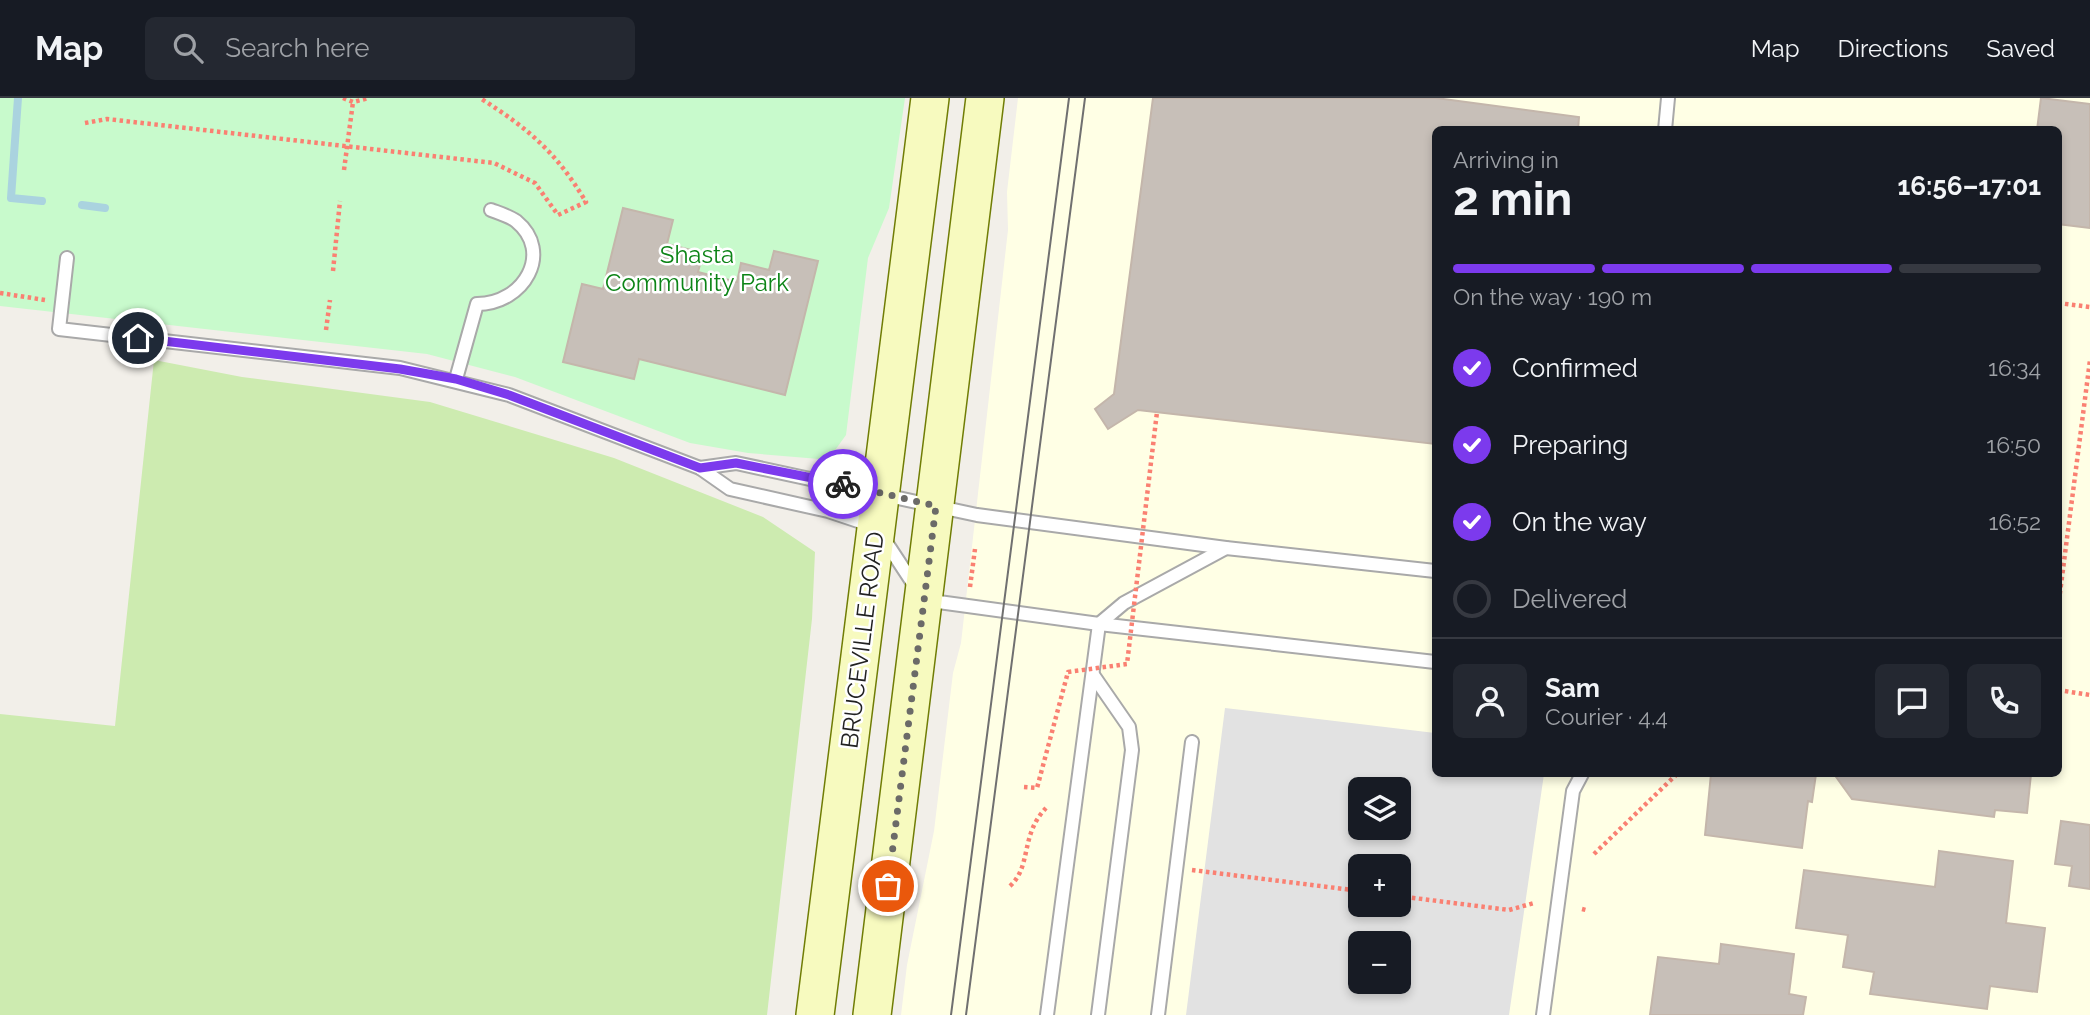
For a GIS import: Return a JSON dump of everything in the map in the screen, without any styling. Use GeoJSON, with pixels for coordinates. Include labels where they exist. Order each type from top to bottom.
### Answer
{"type":"FeatureCollection","features":[{"type":"Feature","properties":{"kind":"main road","name":"BRUCEVILLE ROAD"},"geometry":{"type":"LineString","coordinates":[[815,1015],[930,98]]}},
{"type":"Feature","properties":{"kind":"main road"},"geometry":{"type":"LineString","coordinates":[[872,1015],[985,98]]}},
{"type":"Feature","properties":{"kind":"lane"},"geometry":{"type":"LineString","coordinates":[[1665,126],[1668,98]]}},
{"type":"Feature","properties":{"kind":"lane"},"geometry":{"type":"LineString","coordinates":[[456,379],[477,304],[504,300],[524,283],[530,271],[532,257],[524,231],[515,221],[491,210]]}},
{"type":"Feature","properties":{"kind":"lane"},"geometry":{"type":"LineString","coordinates":[[67,258],[59,330],[400,369],[456,379],[509,395],[700,468],[730,489],[828,511],[876,527],[924,600],[1099,624],[1432,662]]}},
{"type":"Feature","properties":{"kind":"lane"},"geometry":{"type":"LineString","coordinates":[[700,468],[736,463],[881,492],[936,506],[1226,548],[1432,571]]}},
{"type":"Feature","properties":{"kind":"lane"},"geometry":{"type":"LineString","coordinates":[[1047,1015],[1099,624],[1124,603],[1226,548]]}},
{"type":"Feature","properties":{"kind":"lane"},"geometry":{"type":"LineString","coordinates":[[1093,675],[1129,727],[1132,750],[1098,1015]]}},
{"type":"Feature","properties":{"kind":"lane"},"geometry":{"type":"LineString","coordinates":[[1158,1015],[1192,742]]}},
{"type":"Feature","properties":{"kind":"lane"},"geometry":{"type":"LineString","coordinates":[[1544,1015],[1573,790],[1580,777]]}},
{"type":"Feature","properties":{"kind":"path"},"geometry":{"type":"LineString","coordinates":[[343,98],[353,102],[369,98]]}},
{"type":"Feature","properties":{"kind":"path"},"geometry":{"type":"LineString","coordinates":[[85,123],[107,120],[508,167],[535,183],[558,215],[586,202],[567,170],[542,141],[480,98]]}},
{"type":"Feature","properties":{"kind":"path"},"geometry":{"type":"LineString","coordinates":[[344,170],[353,102]]}},
{"type":"Feature","properties":{"kind":"path"},"geometry":{"type":"LineString","coordinates":[[333,271],[341,201]]}},
{"type":"Feature","properties":{"kind":"path"},"geometry":{"type":"LineString","coordinates":[[0,293],[46,300]]}},
{"type":"Feature","properties":{"kind":"path"},"geometry":{"type":"LineString","coordinates":[[326,330],[330,300]]}},
{"type":"Feature","properties":{"kind":"path"},"geometry":{"type":"LineString","coordinates":[[2062,304],[2090,307]]}},
{"type":"Feature","properties":{"kind":"path"},"geometry":{"type":"LineString","coordinates":[[2062,570],[2090,360]]}},
{"type":"Feature","properties":{"kind":"path"},"geometry":{"type":"LineString","coordinates":[[1024,787],[1037,788],[1068,672],[1127,664],[1157,412]]}},
{"type":"Feature","properties":{"kind":"path"},"geometry":{"type":"LineString","coordinates":[[970,587],[975,549]]}},
{"type":"Feature","properties":{"kind":"path"},"geometry":{"type":"LineString","coordinates":[[2062,691],[2090,695]]}},
{"type":"Feature","properties":{"kind":"path"},"geometry":{"type":"LineString","coordinates":[[1594,854],[1674,777]]}},
{"type":"Feature","properties":{"kind":"path"},"geometry":{"type":"LineString","coordinates":[[1010,886],[1021,872],[1029,831],[1046,808]]}},
{"type":"Feature","properties":{"kind":"path"},"geometry":{"type":"LineString","coordinates":[[1191,870],[1348,890]]}},
{"type":"Feature","properties":{"kind":"path"},"geometry":{"type":"LineString","coordinates":[[1411,898],[1509,910],[1534,903]]}},
{"type":"Feature","properties":{"kind":"shaded area"},"geometry":{"type":"Polygon","coordinates":[[[1018,98],[2090,98],[2090,1015],[901,1015],[907,965],[934,831],[953,673],[961,643],[1008,230],[1007,192],[1018,98]]]}},
{"type":"Feature","properties":{"kind":"shaded area"},"geometry":{"type":"Polygon","coordinates":[[[1225,708],[1432,733],[1432,777],[1544,777],[1509,1015],[1186,1015],[1225,708]]]}},
{"type":"Feature","properties":{"kind":"green space","name":"Shasta Community Park"},"geometry":{"type":"Polygon","coordinates":[[[0,98],[905,98],[889,208],[868,258],[846,435],[833,453],[819,459],[748,453],[690,443],[515,377],[427,354],[0,306],[0,98]]]}},
{"type":"Feature","properties":{"kind":"green space"},"geometry":{"type":"Polygon","coordinates":[[[154,360],[242,377],[430,402],[614,458],[763,517],[815,552],[812,619],[767,1015],[0,1015],[0,714],[115,726],[154,360]]]}},
{"type":"Feature","properties":{"kind":"building"},"geometry":{"type":"Polygon","coordinates":[[[1153,98],[1436,98],[1579,117],[1578,126],[1432,126],[1432,444],[1138,410],[1108,429],[1095,409],[1114,394],[1153,98]]]}},
{"type":"Feature","properties":{"kind":"building"},"geometry":{"type":"Polygon","coordinates":[[[2041,98],[2090,104],[2090,228],[2062,224],[2062,126],[2038,126],[2041,98]]]}},
{"type":"Feature","properties":{"kind":"building"},"geometry":{"type":"Polygon","coordinates":[[[623,208],[673,220],[667,244],[703,253],[698,272],[737,282],[741,263],[769,270],[774,251],[818,261],[785,395],[639,359],[634,379],[563,362],[582,284],[603,289],[623,208]]]}},
{"type":"Feature","properties":{"kind":"building"},"geometry":{"type":"Polygon","coordinates":[[[1711,777],[1816,777],[1812,802],[1808,801],[1802,848],[1705,835],[1711,777]]]}},
{"type":"Feature","properties":{"kind":"building"},"geometry":{"type":"Polygon","coordinates":[[[1836,777],[2031,777],[2027,813],[1995,810],[1994,817],[1852,799],[1836,777]]]}},
{"type":"Feature","properties":{"kind":"building"},"geometry":{"type":"Polygon","coordinates":[[[2061,821],[2090,825],[2090,889],[2069,886],[2072,866],[2055,864],[2061,821]]]}},
{"type":"Feature","properties":{"kind":"building"},"geometry":{"type":"Polygon","coordinates":[[[1939,851],[2013,861],[2006,923],[2045,928],[2037,992],[1990,986],[1987,1009],[1870,994],[1874,972],[1843,967],[1848,935],[1796,928],[1804,870],[1935,887],[1939,851]]]}},
{"type":"Feature","properties":{"kind":"building"},"geometry":{"type":"Polygon","coordinates":[[[1721,944],[1794,954],[1789,994],[1806,997],[1803,1015],[1650,1015],[1658,957],[1719,964],[1721,944]]]}},
{"type":"Feature","properties":{"kind":"waterway"},"geometry":{"type":"LineString","coordinates":[[18,98],[11,198],[42,201]]}},
{"type":"Feature","properties":{"kind":"waterway"},"geometry":{"type":"LineString","coordinates":[[82,205],[105,208]]}},
{"type":"Feature","properties":{"kind":"tram line"},"geometry":{"type":"LineString","coordinates":[[951,1015],[1069,98]]}},
{"type":"Feature","properties":{"kind":"tram line"},"geometry":{"type":"LineString","coordinates":[[966,1015],[1085,98]]}},
{"type":"Feature","properties":{"kind":"way so far"},"geometry":{"type":"LineString","coordinates":[[843,484],[936,506],[888,886]]}},
{"type":"Feature","properties":{"kind":"route"},"geometry":{"type":"LineString","coordinates":[[138,338],[400,369],[456,379],[509,395],[700,468],[736,463],[843,484]]}}]}
